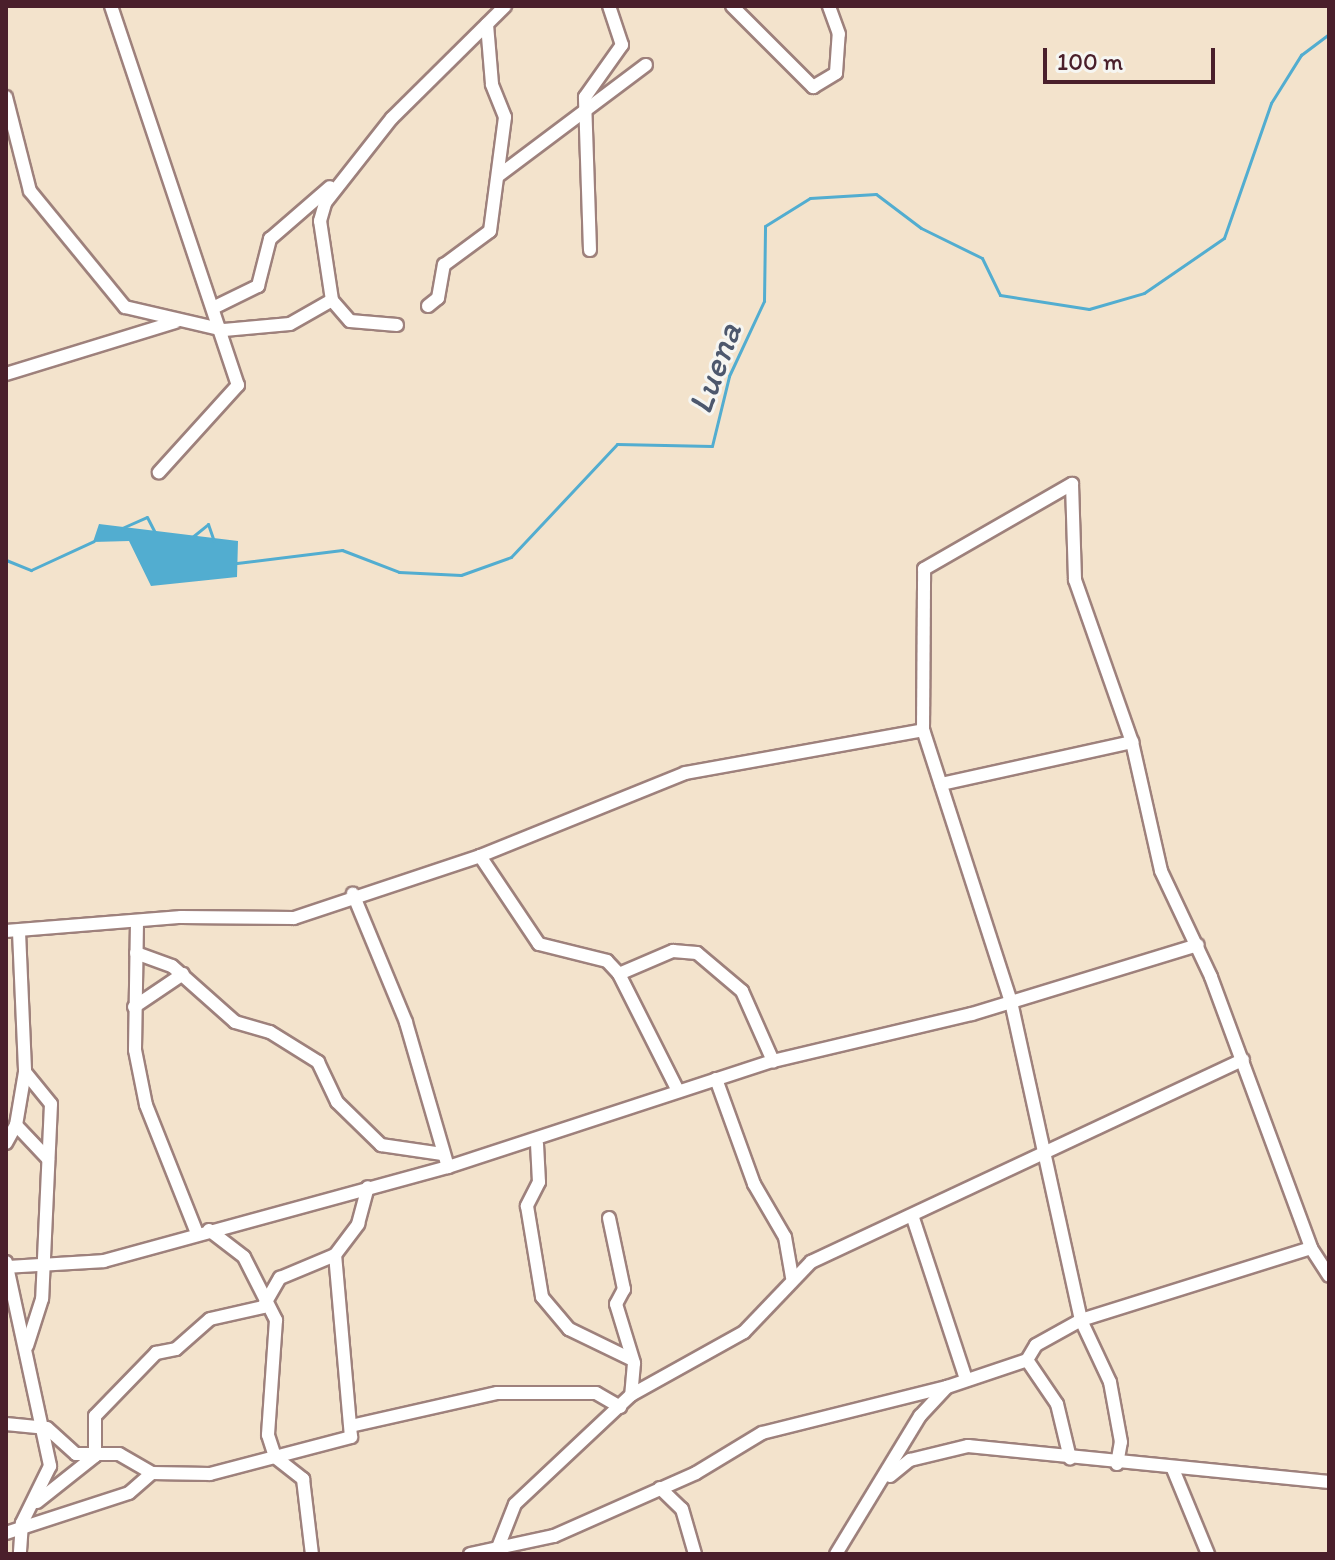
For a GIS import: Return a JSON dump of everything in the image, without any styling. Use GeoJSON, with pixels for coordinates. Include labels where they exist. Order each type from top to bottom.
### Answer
{"type":"FeatureCollection","features":[{"type":"Feature","properties":{"kind":"street"},"geometry":{"type":"LineString","coordinates":[[111,6],[224,330],[238,385],[159,472]]}},
{"type":"Feature","properties":{"kind":"street"},"geometry":{"type":"LineString","coordinates":[[215,307],[258,286],[270,239],[335,183],[505,6]]}},
{"type":"Feature","properties":{"kind":"street"},"geometry":{"type":"LineString","coordinates":[[590,250],[584,105],[622,45],[609,6]]}},
{"type":"Feature","properties":{"kind":"street"},"geometry":{"type":"LineString","coordinates":[[732,6],[813,87],[836,73],[839,34],[829,6]]}},
{"type":"Feature","properties":{"kind":"street"},"geometry":{"type":"LineString","coordinates":[[428,306],[438,298],[444,265],[490,231],[505,117],[492,84],[487,24]]}},
{"type":"Feature","properties":{"kind":"street"},"geometry":{"type":"LineString","coordinates":[[498,176],[517,169],[584,105],[646,65]]}},
{"type":"Feature","properties":{"kind":"street"},"geometry":{"type":"LineString","coordinates":[[6,97],[30,191],[99,280],[125,307],[224,330],[290,324],[332,300]]}},
{"type":"Feature","properties":{"kind":"street"},"geometry":{"type":"LineString","coordinates":[[335,183],[320,221],[332,300],[350,321],[397,325]]}},
{"type":"Feature","properties":{"kind":"street"},"geometry":{"type":"LineString","coordinates":[[6,374],[180,321]]}},
{"type":"Feature","properties":{"kind":"street"},"geometry":{"type":"LineString","coordinates":[[1117,1464],[1121,1442],[1110,1382],[1081,1320],[1041,1154],[1011,1002],[923,730],[924,569],[1072,484],[1075,580],[1132,742],[1161,871],[1198,945],[1311,1248],[1329,1276]]}},
{"type":"Feature","properties":{"kind":"street"},"geometry":{"type":"LineString","coordinates":[[6,1143],[25,1072],[12,931],[137,922],[294,918],[353,894],[480,856],[685,773],[923,730]]}},
{"type":"Feature","properties":{"kind":"street"},"geometry":{"type":"LineString","coordinates":[[941,784],[1132,742]]}},
{"type":"Feature","properties":{"kind":"street"},"geometry":{"type":"LineString","coordinates":[[480,856],[539,944],[607,961],[619,974],[678,1091]]}},
{"type":"Feature","properties":{"kind":"street"},"geometry":{"type":"LineString","coordinates":[[353,894],[406,1022],[448,1167]]}},
{"type":"Feature","properties":{"kind":"street"},"geometry":{"type":"LineString","coordinates":[[137,922],[134,1007],[146,1105],[203,1232],[238,1249],[277,1327],[268,1419],[275,1457],[303,1479],[312,1554]]}},
{"type":"Feature","properties":{"kind":"street"},"geometry":{"type":"LineString","coordinates":[[20,1554],[20,1529],[37,1502],[50,1472],[47,1428],[7,1265],[45,1266],[104,1261],[203,1232],[305,1211],[368,1187],[537,1144],[678,1091],[773,1061],[1011,1002],[1198,945]]}},
{"type":"Feature","properties":{"kind":"street"},"geometry":{"type":"LineString","coordinates":[[619,974],[673,951],[697,953],[742,991],[773,1061]]}},
{"type":"Feature","properties":{"kind":"street"},"geometry":{"type":"LineString","coordinates":[[136,953],[183,974],[235,1022],[278,1036],[322,1065],[337,1102],[381,1145],[442,1154]]}},
{"type":"Feature","properties":{"kind":"street"},"geometry":{"type":"LineString","coordinates":[[134,1007],[183,974]]}},
{"type":"Feature","properties":{"kind":"street"},"geometry":{"type":"LineString","coordinates":[[499,1552],[515,1504],[631,1395],[659,1376],[744,1332],[792,1277],[860,1233],[913,1218],[1041,1154],[1243,1060]]}},
{"type":"Feature","properties":{"kind":"street"},"geometry":{"type":"LineString","coordinates":[[25,1072],[50,1097],[45,1266],[27,1346]]}},
{"type":"Feature","properties":{"kind":"street"},"geometry":{"type":"LineString","coordinates":[[716,1079],[754,1184],[785,1237],[792,1277]]}},
{"type":"Feature","properties":{"kind":"street"},"geometry":{"type":"LineString","coordinates":[[11,1125],[48,1159]]}},
{"type":"Feature","properties":{"kind":"street"},"geometry":{"type":"LineString","coordinates":[[537,1144],[539,1182],[527,1206],[542,1297],[574,1333],[659,1376]]}},
{"type":"Feature","properties":{"kind":"street"},"geometry":{"type":"LineString","coordinates":[[95,1456],[95,1416],[156,1353],[176,1349],[210,1319],[267,1303],[280,1278],[335,1255],[358,1224],[368,1187]]}},
{"type":"Feature","properties":{"kind":"street"},"geometry":{"type":"LineString","coordinates":[[609,1218],[624,1289],[616,1304],[633,1361],[631,1395]]}},
{"type":"Feature","properties":{"kind":"street"},"geometry":{"type":"LineString","coordinates":[[913,1218],[966,1379]]}},
{"type":"Feature","properties":{"kind":"street"},"geometry":{"type":"LineString","coordinates":[[470,1554],[531,1548],[660,1488],[762,1433],[947,1387],[1027,1360],[1036,1345],[1081,1320],[1311,1248]]}},
{"type":"Feature","properties":{"kind":"street"},"geometry":{"type":"LineString","coordinates":[[6,1424],[47,1428],[76,1454],[119,1454],[152,1473],[202,1475],[346,1440],[355,1425],[335,1255]]}},
{"type":"Feature","properties":{"kind":"street"},"geometry":{"type":"LineString","coordinates":[[1027,1360],[1057,1404],[1070,1458]]}},
{"type":"Feature","properties":{"kind":"street"},"geometry":{"type":"LineString","coordinates":[[836,1554],[890,1476],[920,1416],[947,1387]]}},
{"type":"Feature","properties":{"kind":"street"},"geometry":{"type":"LineString","coordinates":[[355,1425],[497,1393],[596,1393],[620,1407]]}},
{"type":"Feature","properties":{"kind":"street"},"geometry":{"type":"LineString","coordinates":[[1121,1442],[1141,1465]]}},
{"type":"Feature","properties":{"kind":"street"},"geometry":{"type":"LineString","coordinates":[[890,1476],[910,1460],[968,1446],[1117,1464],[1329,1482]]}},
{"type":"Feature","properties":{"kind":"street"},"geometry":{"type":"LineString","coordinates":[[37,1502],[95,1456]]}},
{"type":"Feature","properties":{"kind":"street"},"geometry":{"type":"LineString","coordinates":[[1173,1469],[1208,1554]]}},
{"type":"Feature","properties":{"kind":"street"},"geometry":{"type":"LineString","coordinates":[[6,1533],[129,1493],[152,1473]]}},
{"type":"Feature","properties":{"kind":"street"},"geometry":{"type":"LineString","coordinates":[[660,1488],[682,1509],[695,1554]]}},
{"type":"Feature","properties":{"kind":"water"},"geometry":{"type":"Polygon","coordinates":[[[99,524],[238,541],[237,577],[151,586],[129,541],[93,542],[99,524]]]}},
{"type":"Feature","properties":{"kind":"waterway","name":"Luena"},"geometry":{"type":"LineString","coordinates":[[237,563],[342,550],[399,572],[461,575],[511,557],[617,444],[712,446],[729,376],[764,301],[765,226],[810,198],[876,194],[921,228],[982,258],[1000,295],[1089,309],[1144,293],[1224,238],[1271,103],[1301,55],[1329,34]]}},
{"type":"Feature","properties":{"kind":"waterway","name":"Luena"},"geometry":{"type":"LineString","coordinates":[[122,528],[147,517],[155,533]]}},
{"type":"Feature","properties":{"kind":"waterway","name":"Luena"},"geometry":{"type":"LineString","coordinates":[[191,538],[208,524],[214,541]]}},
{"type":"Feature","properties":{"kind":"waterway","name":"Luena"},"geometry":{"type":"LineString","coordinates":[[6,560],[31,570],[94,541]]}}]}
